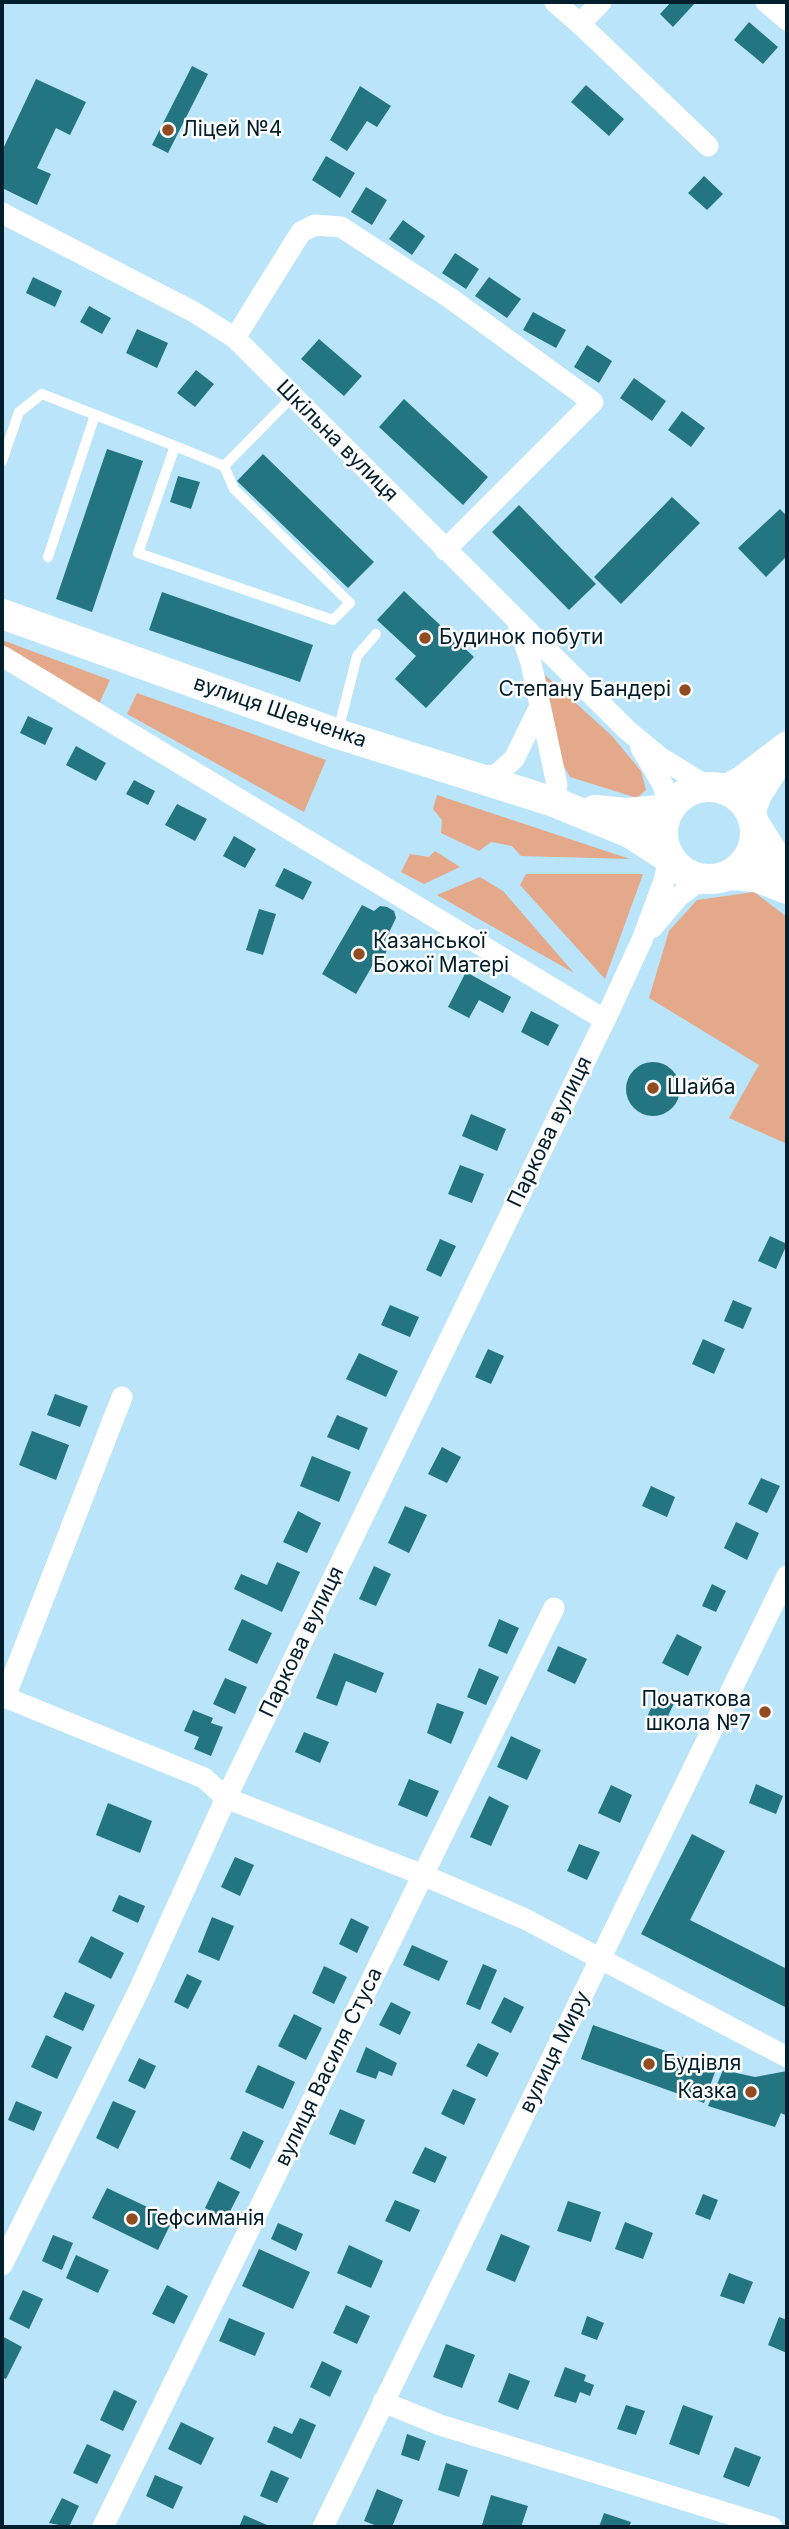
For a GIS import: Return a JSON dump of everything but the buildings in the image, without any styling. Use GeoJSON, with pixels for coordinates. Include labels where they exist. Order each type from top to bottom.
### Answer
{"type":"FeatureCollection","features":[{"type":"Feature","properties":{"kind":"main road","name":"вулиця Шевченка"},"geometry":{"type":"LineString","coordinates":[[2,614],[338,734],[557,804],[631,833],[669,858]]}},
{"type":"Feature","properties":{"kind":"main road"},"geometry":{"type":"LineString","coordinates":[[787,867],[773,853],[741,799],[726,790],[708,787],[688,792],[670,808],[662,832],[669,858],[682,872],[720,877],[756,877],[787,889]]}},
{"type":"Feature","properties":{"kind":"main road","name":"вулиця Шевченка"},"geometry":{"type":"LineString","coordinates":[[557,804],[626,813],[670,808]]}},
{"type":"Feature","properties":{"kind":"main road"},"geometry":{"type":"LineString","coordinates":[[720,877],[751,853],[754,822]]}},
{"type":"Feature","properties":{"kind":"street"},"geometry":{"type":"LineString","coordinates":[[555,2],[708,146]]}},
{"type":"Feature","properties":{"kind":"street"},"geometry":{"type":"LineString","coordinates":[[580,24],[601,2]]}},
{"type":"Feature","properties":{"kind":"street"},"geometry":{"type":"LineString","coordinates":[[766,2],[787,20]]}},
{"type":"Feature","properties":{"kind":"street","name":"Шкільна вулиця"},"geometry":{"type":"LineString","coordinates":[[2,213],[194,312],[235,338],[445,551],[627,730]]}},
{"type":"Feature","properties":{"kind":"street"},"geometry":{"type":"LineString","coordinates":[[235,338],[301,232],[315,225],[341,227],[450,298],[593,402],[445,551]]}},
{"type":"Feature","properties":{"kind":"street"},"geometry":{"type":"LineString","coordinates":[[518,623],[531,663],[557,785],[557,804]]}},
{"type":"Feature","properties":{"kind":"street"},"geometry":{"type":"LineString","coordinates":[[2,656],[605,1020]]}},
{"type":"Feature","properties":{"kind":"street"},"geometry":{"type":"LineString","coordinates":[[469,776],[496,775],[514,759],[540,706]]}},
{"type":"Feature","properties":{"kind":"street"},"geometry":{"type":"LineString","coordinates":[[627,730],[660,758],[708,787],[729,786],[787,744]]}},
{"type":"Feature","properties":{"kind":"street"},"geometry":{"type":"LineString","coordinates":[[627,730],[663,785],[670,808]]}},
{"type":"Feature","properties":{"kind":"street"},"geometry":{"type":"LineString","coordinates":[[754,822],[754,807],[760,793],[787,751]]}},
{"type":"Feature","properties":{"kind":"street"},"geometry":{"type":"LineString","coordinates":[[642,940],[664,881],[669,858]]}},
{"type":"Feature","properties":{"kind":"street"},"geometry":{"type":"LineString","coordinates":[[642,940],[679,896],[694,885],[720,877]]}},
{"type":"Feature","properties":{"kind":"street","name":"Паркова вулиця"},"geometry":{"type":"LineString","coordinates":[[2,2265],[139,1990],[226,1798],[642,940]]}},
{"type":"Feature","properties":{"kind":"street"},"geometry":{"type":"LineString","coordinates":[[122,1397],[3,1697],[204,1778],[226,1798],[423,1875],[525,1919],[787,2057]]}},
{"type":"Feature","properties":{"kind":"street","name":"вулиця Миру"},"geometry":{"type":"LineString","coordinates":[[323,2527],[787,1576]]}},
{"type":"Feature","properties":{"kind":"street","name":"вулиця Василя Стуса"},"geometry":{"type":"LineString","coordinates":[[103,2527],[554,1608]]}},
{"type":"Feature","properties":{"kind":"street"},"geometry":{"type":"LineString","coordinates":[[383,2402],[440,2425],[772,2527]]}},
{"type":"Feature","properties":{"kind":"lane"},"geometry":{"type":"LineString","coordinates":[[2,461],[19,412],[42,394],[175,446],[224,467],[234,489],[349,603],[333,620],[138,553],[175,446]]}},
{"type":"Feature","properties":{"kind":"lane"},"geometry":{"type":"LineString","coordinates":[[224,467],[293,396]]}},
{"type":"Feature","properties":{"kind":"lane"},"geometry":{"type":"LineString","coordinates":[[48,557],[95,415]]}},
{"type":"Feature","properties":{"kind":"lane"},"geometry":{"type":"LineString","coordinates":[[338,734],[357,656],[376,634]]}},
{"type":"Feature","properties":{"kind":"shaded area"},"geometry":{"type":"Polygon","coordinates":[[[2,640],[110,680],[99,704],[2,647],[2,640]]]}},
{"type":"Feature","properties":{"kind":"shaded area"},"geometry":{"type":"Polygon","coordinates":[[[545,675],[612,736],[641,771],[646,790],[637,798],[570,777],[558,756],[545,675]]]}},
{"type":"Feature","properties":{"kind":"shaded area"},"geometry":{"type":"Polygon","coordinates":[[[137,693],[326,760],[304,812],[127,714],[137,693]]]}},
{"type":"Feature","properties":{"kind":"shaded area"},"geometry":{"type":"Polygon","coordinates":[[[437,795],[630,859],[521,856],[512,846],[491,842],[479,851],[441,833],[442,820],[433,809],[437,795]]]}},
{"type":"Feature","properties":{"kind":"shaded area"},"geometry":{"type":"Polygon","coordinates":[[[435,851],[460,867],[424,884],[401,872],[410,854],[429,857],[435,851]]]}},
{"type":"Feature","properties":{"kind":"shaded area"},"geometry":{"type":"Polygon","coordinates":[[[526,874],[643,874],[605,979],[520,885],[526,874]]]}},
{"type":"Feature","properties":{"kind":"shaded area"},"geometry":{"type":"Polygon","coordinates":[[[480,877],[503,891],[574,973],[437,895],[480,877]]]}},
{"type":"Feature","properties":{"kind":"shaded area"},"geometry":{"type":"Polygon","coordinates":[[[754,892],[787,917],[787,1144],[729,1118],[759,1065],[649,998],[669,931],[697,900],[754,892]]]}},
{"type":"Feature","properties":{"kind":"place","name":"Ліцей №4"},"geometry":{"type":"Point","coordinates":[168,130]}},
{"type":"Feature","properties":{"kind":"place","name":"Будинок побути"},"geometry":{"type":"Point","coordinates":[425,638]}},
{"type":"Feature","properties":{"kind":"place","name":"Степану Бандері"},"geometry":{"type":"Point","coordinates":[685,690]}},
{"type":"Feature","properties":{"kind":"place","name":"Казанської Божої Матері"},"geometry":{"type":"Point","coordinates":[359,954]}},
{"type":"Feature","properties":{"kind":"place","name":"Шайба"},"geometry":{"type":"Point","coordinates":[653,1088]}},
{"type":"Feature","properties":{"kind":"place","name":"Початкова школа №7"},"geometry":{"type":"Point","coordinates":[765,1712]}},
{"type":"Feature","properties":{"kind":"place","name":"Будівля"},"geometry":{"type":"Point","coordinates":[649,2064]}},
{"type":"Feature","properties":{"kind":"place","name":"Казка"},"geometry":{"type":"Point","coordinates":[751,2092]}},
{"type":"Feature","properties":{"kind":"place","name":"Гефсиманія"},"geometry":{"type":"Point","coordinates":[132,2219]}}]}
